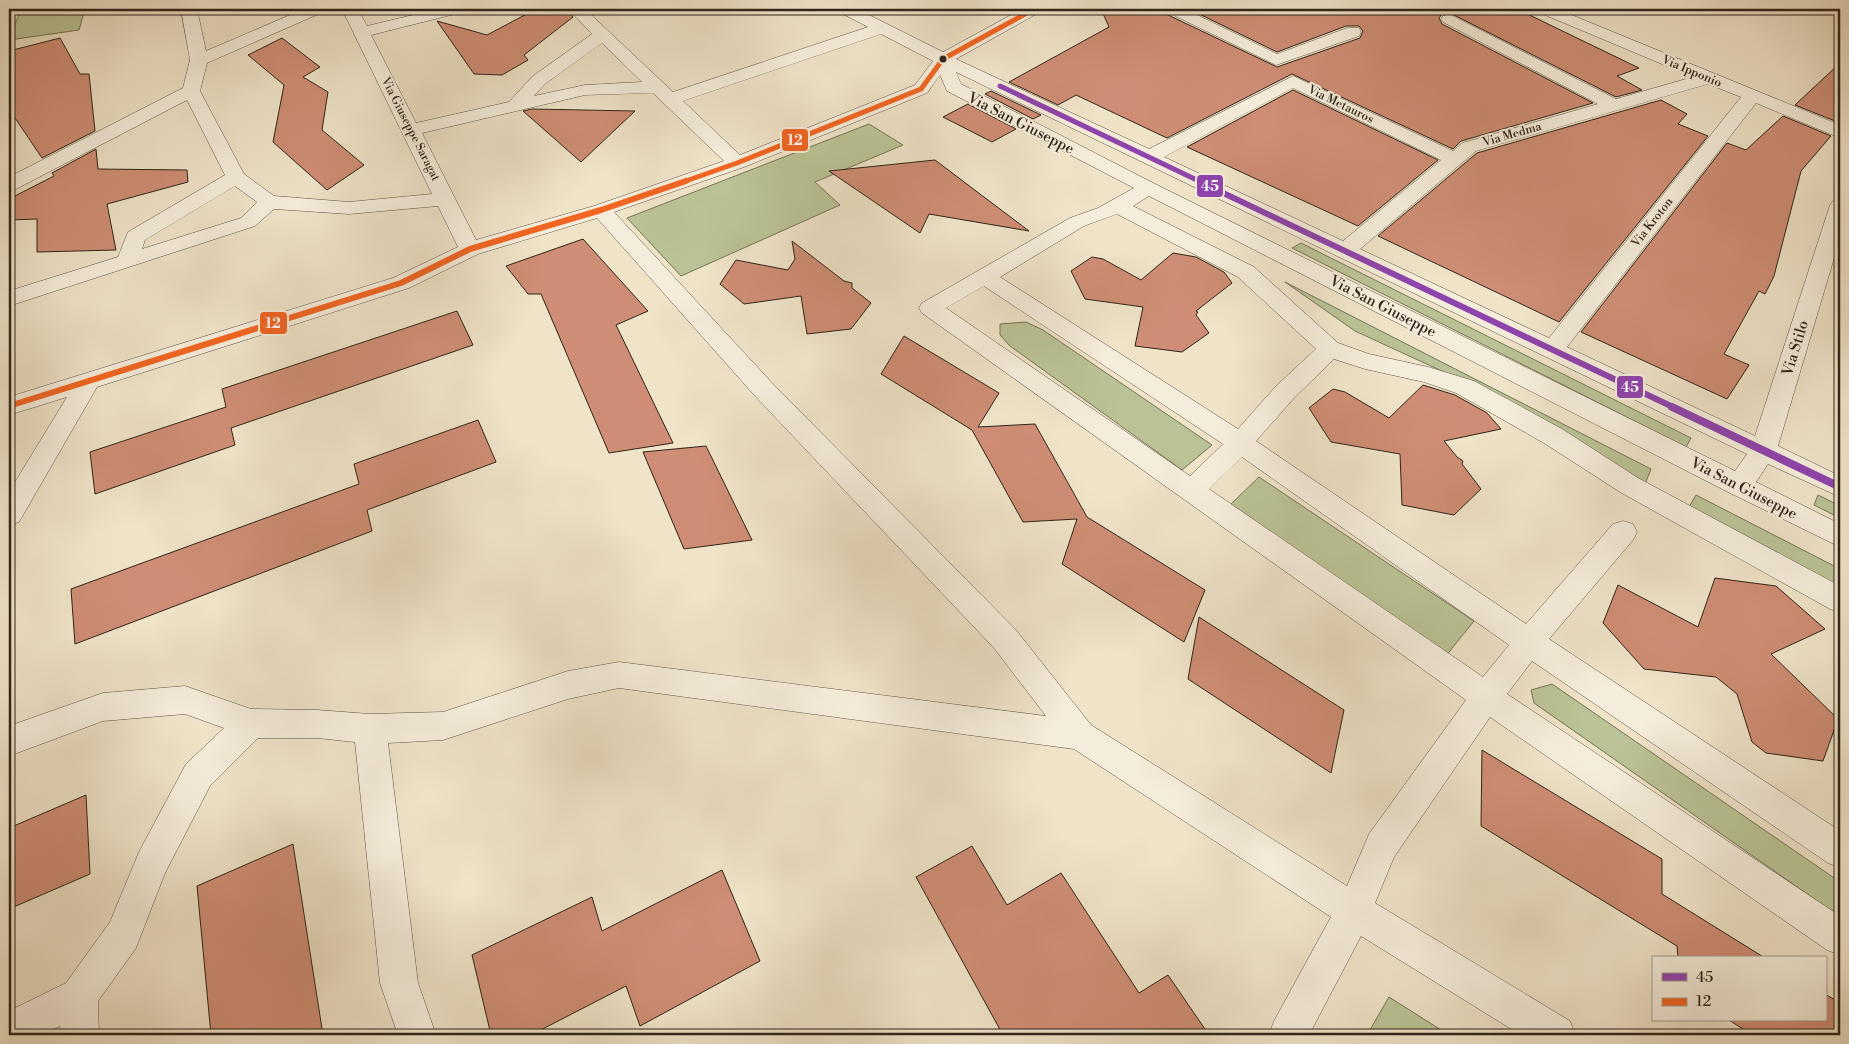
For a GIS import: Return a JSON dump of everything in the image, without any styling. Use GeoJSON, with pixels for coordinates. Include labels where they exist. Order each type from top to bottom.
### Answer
{"type":"FeatureCollection","features":[{"type":"Feature","properties":{"kind":"street"},"geometry":{"type":"LineString","coordinates":[[189,9],[199,60],[191,91],[236,178],[269,202],[348,208],[446,200]]}},
{"type":"Feature","properties":{"kind":"street"},"geometry":{"type":"LineString","coordinates":[[199,60],[317,9]]}},
{"type":"Feature","properties":{"kind":"street","name":"Via Giuseppe Saragat"},"geometry":{"type":"LineString","coordinates":[[350,9],[470,250]]}},
{"type":"Feature","properties":{"kind":"street"},"geometry":{"type":"LineString","coordinates":[[362,32],[457,9]]}},
{"type":"Feature","properties":{"kind":"street"},"geometry":{"type":"LineString","coordinates":[[576,9],[737,163]]}},
{"type":"Feature","properties":{"kind":"street","name":"Via San Giuseppe"},"geometry":{"type":"LineString","coordinates":[[844,9],[943,59],[1764,449],[1840,487]]}},
{"type":"Feature","properties":{"kind":"street"},"geometry":{"type":"LineString","coordinates":[[9,406],[401,283],[470,250],[601,210],[737,163],[921,89],[943,59],[1034,9]]}},
{"type":"Feature","properties":{"kind":"street"},"geometry":{"type":"LineString","coordinates":[[1173,9],[1276,60],[1353,32]]}},
{"type":"Feature","properties":{"kind":"street","name":"Via Ipponio"},"geometry":{"type":"LineString","coordinates":[[1544,9],[1840,132]]}},
{"type":"Feature","properties":{"kind":"street"},"geometry":{"type":"LineString","coordinates":[[1449,19],[1613,105]]}},
{"type":"Feature","properties":{"kind":"street"},"geometry":{"type":"LineString","coordinates":[[411,130],[585,90],[664,93],[882,28]]}},
{"type":"Feature","properties":{"kind":"street"},"geometry":{"type":"LineString","coordinates":[[515,106],[539,80],[602,34]]}},
{"type":"Feature","properties":{"kind":"street","name":"Via San Giuseppe"},"geometry":{"type":"LineString","coordinates":[[943,59],[953,88],[1840,536]]}},
{"type":"Feature","properties":{"kind":"street","name":"Via Medma"},"geometry":{"type":"LineString","coordinates":[[1346,250],[1469,147],[1709,78]]}},
{"type":"Feature","properties":{"kind":"street","name":"Via Metauros"},"geometry":{"type":"LineString","coordinates":[[1149,157],[1293,81],[1454,159]]}},
{"type":"Feature","properties":{"kind":"street"},"geometry":{"type":"LineString","coordinates":[[9,185],[191,91]]}},
{"type":"Feature","properties":{"kind":"street","name":"Via Kroton"},"geometry":{"type":"LineString","coordinates":[[1553,349],[1752,96]]}},
{"type":"Feature","properties":{"kind":"street"},"geometry":{"type":"LineString","coordinates":[[127,261],[136,237],[236,178]]}},
{"type":"Feature","properties":{"kind":"street"},"geometry":{"type":"LineString","coordinates":[[1148,188],[1103,215],[1077,222],[930,308],[1486,697],[1840,937]]}},
{"type":"Feature","properties":{"kind":"street"},"geometry":{"type":"LineString","coordinates":[[9,299],[248,222],[269,202]]}},
{"type":"Feature","properties":{"kind":"street","name":"Via Stilo"},"geometry":{"type":"LineString","coordinates":[[1738,486],[1764,449],[1834,248],[1840,204]]}},
{"type":"Feature","properties":{"kind":"street"},"geometry":{"type":"LineString","coordinates":[[1119,207],[1246,272],[1330,349],[1364,361],[1428,374],[1465,387],[1553,436],[1628,485],[1840,600]]}},
{"type":"Feature","properties":{"kind":"street"},"geometry":{"type":"LineString","coordinates":[[601,210],[764,390],[1005,638],[1080,734],[1354,911],[1556,1035]]}},
{"type":"Feature","properties":{"kind":"street"},"geometry":{"type":"LineString","coordinates":[[985,277],[1240,444],[1529,642],[1840,851]]}},
{"type":"Feature","properties":{"kind":"street"},"geometry":{"type":"LineString","coordinates":[[1191,491],[1240,444],[1285,392],[1330,349]]}},
{"type":"Feature","properties":{"kind":"street"},"geometry":{"type":"LineString","coordinates":[[9,515],[89,380]]}},
{"type":"Feature","properties":{"kind":"street"},"geometry":{"type":"LineString","coordinates":[[1288,1035],[1354,911],[1381,846],[1486,697],[1529,642],[1624,532]]}},
{"type":"Feature","properties":{"kind":"street"},"geometry":{"type":"LineString","coordinates":[[9,741],[104,708],[185,700],[251,723],[317,724],[370,729],[443,726],[568,685],[619,675],[1080,734]]}},
{"type":"Feature","properties":{"kind":"street"},"geometry":{"type":"LineString","coordinates":[[9,1031],[79,996],[123,935],[151,864],[198,775],[251,723]]}},
{"type":"Feature","properties":{"kind":"street"},"geometry":{"type":"LineString","coordinates":[[370,729],[399,983],[417,1035]]}},
{"type":"Feature","properties":{"kind":"street"},"geometry":{"type":"LineString","coordinates":[[79,996],[80,1035]]}},
{"type":"Feature","properties":{"kind":"green space"},"geometry":{"type":"Polygon","coordinates":[[[21,9],[85,9],[79,30],[9,40],[21,9]]]}},
{"type":"Feature","properties":{"kind":"green space"},"geometry":{"type":"Polygon","coordinates":[[[869,124],[903,145],[815,182],[840,205],[681,276],[627,218],[869,124]]]}},
{"type":"Feature","properties":{"kind":"green space"},"geometry":{"type":"Polygon","coordinates":[[[1301,243],[1691,438],[1686,447],[1292,248],[1301,243]]]}},
{"type":"Feature","properties":{"kind":"green space"},"geometry":{"type":"Polygon","coordinates":[[[1285,282],[1651,469],[1645,484],[1507,401],[1355,331],[1285,282]]]}},
{"type":"Feature","properties":{"kind":"green space"},"geometry":{"type":"Polygon","coordinates":[[[1026,322],[1043,330],[1212,445],[1182,470],[1010,346],[1000,335],[1000,324],[1026,322]]]}},
{"type":"Feature","properties":{"kind":"green space"},"geometry":{"type":"Polygon","coordinates":[[[1259,477],[1474,621],[1445,657],[1231,504],[1259,477]]]}},
{"type":"Feature","properties":{"kind":"green space"},"geometry":{"type":"Polygon","coordinates":[[[1696,495],[1840,569],[1840,588],[1689,507],[1696,495]]]}},
{"type":"Feature","properties":{"kind":"green space"},"geometry":{"type":"Polygon","coordinates":[[[1818,495],[1840,506],[1840,518],[1814,505],[1818,495]]]}},
{"type":"Feature","properties":{"kind":"green space"},"geometry":{"type":"Polygon","coordinates":[[[1552,684],[1840,882],[1840,917],[1534,703],[1531,690],[1552,684]]]}},
{"type":"Feature","properties":{"kind":"green space"},"geometry":{"type":"Polygon","coordinates":[[[1389,997],[1449,1035],[1367,1035],[1389,997]]]}},
{"type":"Feature","properties":{"kind":"building"},"geometry":{"type":"Polygon","coordinates":[[[536,9],[566,9],[573,17],[524,55],[528,60],[502,75],[474,74],[437,21],[487,35],[536,9]]]}},
{"type":"Feature","properties":{"kind":"building"},"geometry":{"type":"Polygon","coordinates":[[[1101,9],[1163,9],[1166,14],[1277,67],[1360,38],[1363,31],[1359,26],[1346,26],[1277,52],[1189,9],[1517,9],[1639,68],[1617,76],[1642,90],[1616,97],[1448,12],[1442,14],[1439,18],[1442,24],[1593,103],[1461,141],[1453,149],[1292,74],[1167,138],[1076,95],[1058,105],[1009,82],[1109,27],[1101,9]]]}},
{"type":"Feature","properties":{"kind":"building"},"geometry":{"type":"Polygon","coordinates":[[[60,38],[80,74],[89,74],[95,131],[42,158],[9,109],[9,51],[60,38]]]}},
{"type":"Feature","properties":{"kind":"building"},"geometry":{"type":"Polygon","coordinates":[[[282,38],[320,67],[303,77],[328,92],[322,130],[364,165],[327,190],[273,142],[284,85],[248,55],[282,38]]]}},
{"type":"Feature","properties":{"kind":"building"},"geometry":{"type":"Polygon","coordinates":[[[1840,63],[1840,123],[1795,105],[1840,63]]]}},
{"type":"Feature","properties":{"kind":"building"},"geometry":{"type":"Polygon","coordinates":[[[1293,90],[1438,160],[1358,226],[1187,147],[1293,90]]]}},
{"type":"Feature","properties":{"kind":"building"},"geometry":{"type":"Polygon","coordinates":[[[991,91],[1041,115],[1033,119],[985,94],[991,91]]]}},
{"type":"Feature","properties":{"kind":"building"},"geometry":{"type":"Polygon","coordinates":[[[1661,100],[1687,114],[1678,124],[1708,136],[1559,322],[1378,236],[1477,153],[1661,100]]]}},
{"type":"Feature","properties":{"kind":"building"},"geometry":{"type":"Polygon","coordinates":[[[968,104],[1016,129],[992,142],[943,117],[968,104]]]}},
{"type":"Feature","properties":{"kind":"building"},"geometry":{"type":"Polygon","coordinates":[[[532,109],[635,111],[581,162],[523,111],[532,109]]]}},
{"type":"Feature","properties":{"kind":"building"},"geometry":{"type":"Polygon","coordinates":[[[1783,116],[1831,136],[1801,171],[1774,276],[1765,294],[1759,291],[1724,354],[1749,365],[1727,399],[1581,332],[1727,143],[1746,150],[1783,116]]]}},
{"type":"Feature","properties":{"kind":"building"},"geometry":{"type":"Polygon","coordinates":[[[96,149],[98,169],[187,170],[188,182],[107,204],[116,250],[37,252],[37,219],[9,220],[9,199],[54,176],[52,173],[96,149]]]}},
{"type":"Feature","properties":{"kind":"building"},"geometry":{"type":"Polygon","coordinates":[[[935,160],[1029,231],[929,214],[920,233],[829,171],[935,160]]]}},
{"type":"Feature","properties":{"kind":"building"},"geometry":{"type":"Polygon","coordinates":[[[583,239],[648,311],[616,325],[673,443],[609,453],[541,294],[528,294],[506,266],[583,239]]]}},
{"type":"Feature","properties":{"kind":"building"},"geometry":{"type":"Polygon","coordinates":[[[792,241],[844,281],[852,283],[852,288],[871,303],[851,329],[807,334],[801,296],[744,304],[720,284],[736,260],[788,270],[795,259],[792,241]]]}},
{"type":"Feature","properties":{"kind":"building"},"geometry":{"type":"Polygon","coordinates":[[[1173,253],[1196,257],[1224,272],[1232,283],[1196,311],[1198,312],[1196,315],[1209,333],[1182,352],[1135,346],[1143,307],[1085,299],[1071,271],[1092,257],[1103,259],[1141,280],[1173,253]]]}},
{"type":"Feature","properties":{"kind":"building"},"geometry":{"type":"Polygon","coordinates":[[[457,311],[473,345],[231,428],[235,445],[95,494],[90,452],[226,407],[222,389],[457,311]]]}},
{"type":"Feature","properties":{"kind":"building"},"geometry":{"type":"Polygon","coordinates":[[[904,336],[999,393],[978,427],[1035,424],[1087,517],[1205,590],[1184,642],[1062,564],[1077,519],[1023,522],[972,430],[881,374],[904,336]]]}},
{"type":"Feature","properties":{"kind":"building"},"geometry":{"type":"Polygon","coordinates":[[[1423,385],[1455,395],[1487,413],[1501,429],[1444,441],[1457,457],[1463,461],[1462,464],[1481,489],[1454,515],[1402,505],[1400,454],[1331,442],[1309,408],[1333,389],[1345,392],[1389,418],[1423,385]]]}},
{"type":"Feature","properties":{"kind":"building"},"geometry":{"type":"Polygon","coordinates":[[[478,420],[496,462],[367,510],[372,531],[75,644],[71,589],[359,484],[354,464],[478,420]]]}},
{"type":"Feature","properties":{"kind":"building"},"geometry":{"type":"Polygon","coordinates":[[[706,446],[752,540],[684,549],[643,452],[706,446]]]}},
{"type":"Feature","properties":{"kind":"building"},"geometry":{"type":"Polygon","coordinates":[[[1715,578],[1776,586],[1825,629],[1771,654],[1838,719],[1823,761],[1766,753],[1752,742],[1737,694],[1716,677],[1644,669],[1603,623],[1618,585],[1698,627],[1715,578]]]}},
{"type":"Feature","properties":{"kind":"building"},"geometry":{"type":"Polygon","coordinates":[[[1199,617],[1344,710],[1331,773],[1188,679],[1199,617]]]}},
{"type":"Feature","properties":{"kind":"building"},"geometry":{"type":"Polygon","coordinates":[[[1482,750],[1662,859],[1662,894],[1762,956],[1678,956],[1677,946],[1481,826],[1482,750]]]}},
{"type":"Feature","properties":{"kind":"building"},"geometry":{"type":"Polygon","coordinates":[[[86,795],[90,874],[9,909],[9,828],[86,795]]]}},
{"type":"Feature","properties":{"kind":"building"},"geometry":{"type":"Polygon","coordinates":[[[293,844],[323,1035],[211,1035],[197,886],[293,844]]]}},
{"type":"Feature","properties":{"kind":"building"},"geometry":{"type":"Polygon","coordinates":[[[972,846],[1007,905],[1061,873],[1139,993],[1168,975],[1209,1035],[1003,1035],[916,877],[972,846]]]}},
{"type":"Feature","properties":{"kind":"building"},"geometry":{"type":"Polygon","coordinates":[[[722,870],[760,961],[640,1026],[626,986],[531,1035],[491,1035],[472,955],[592,897],[602,931],[722,870]]]}},
{"type":"Feature","properties":{"kind":"building"},"geometry":{"type":"Polygon","coordinates":[[[1826,995],[1840,1003],[1840,1035],[1752,1035],[1732,1022],[1826,1022],[1826,995]]]}},
{"type":"Feature","properties":{"kind":"transit line","name":"12"},"geometry":{"type":"LineString","coordinates":[[9,406],[401,283],[470,249],[601,210],[737,163],[921,89],[943,59],[1034,9]]}},
{"type":"Feature","properties":{"kind":"transit line","name":"45"},"geometry":{"type":"LineString","coordinates":[[1000,86],[1840,487]]}}]}
